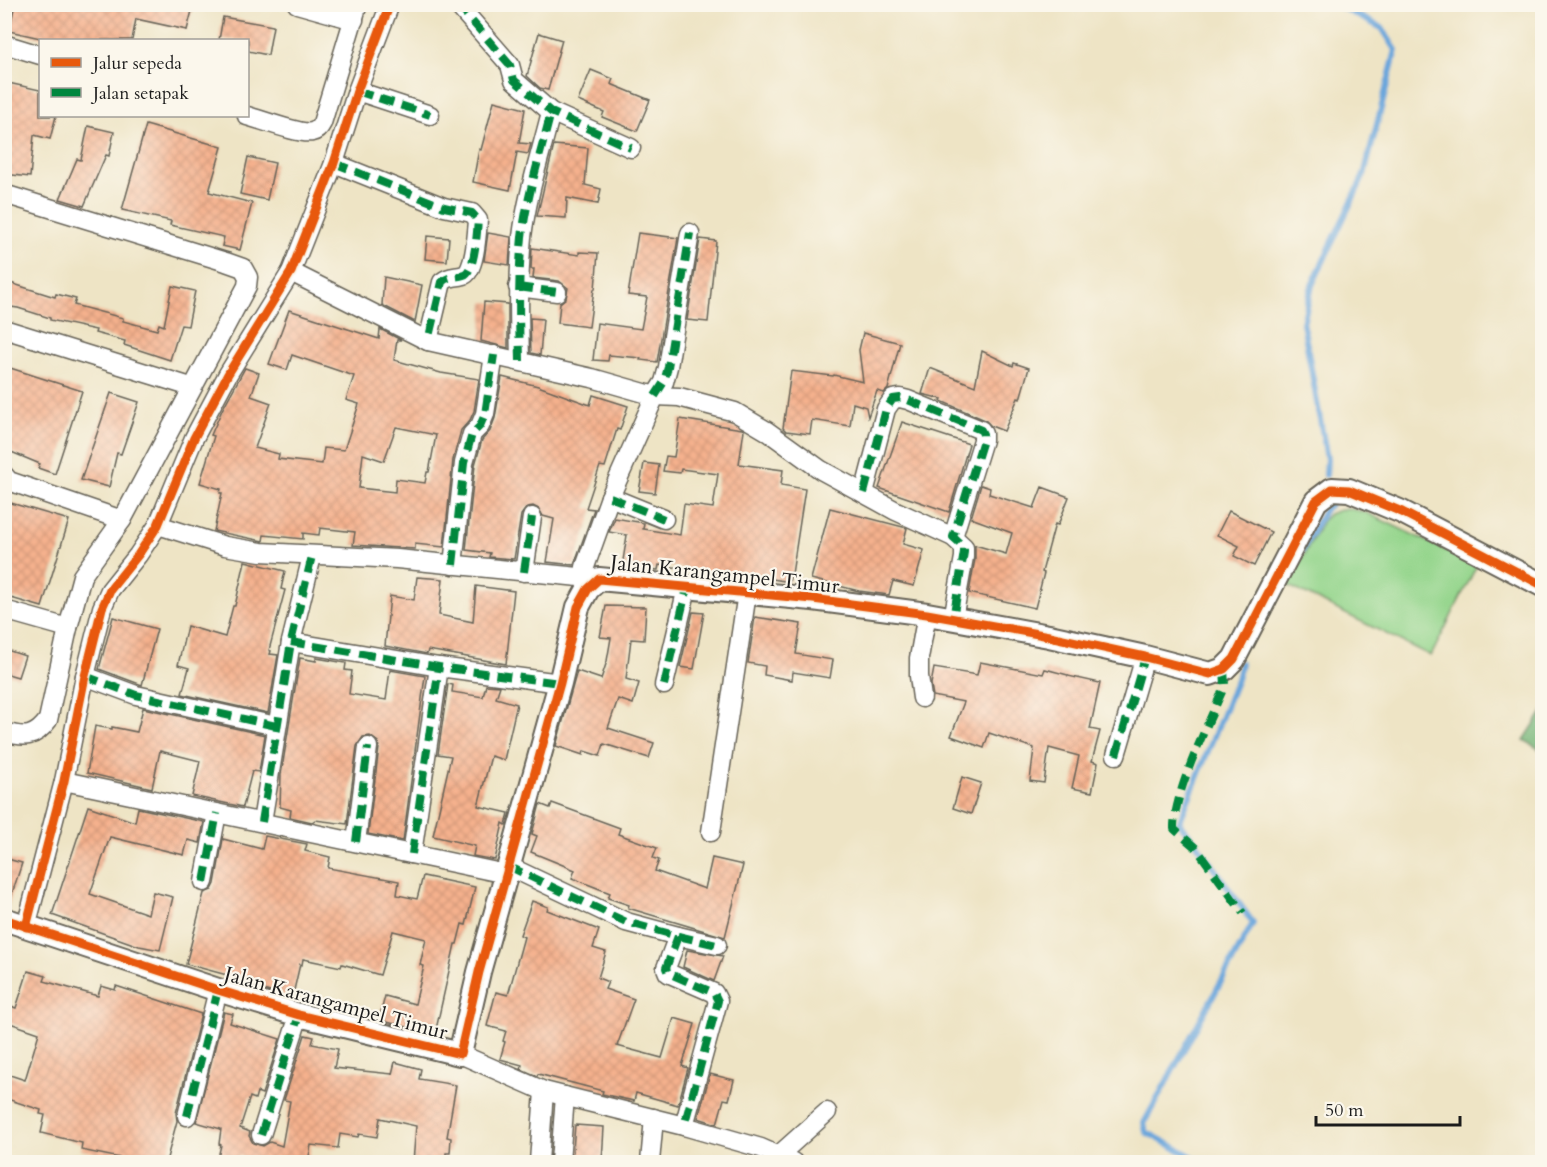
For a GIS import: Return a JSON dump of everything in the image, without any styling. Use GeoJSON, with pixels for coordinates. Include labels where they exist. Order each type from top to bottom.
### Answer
{"type":"FeatureCollection","features":[{"type":"Feature","properties":{"kind":"street"},"geometry":{"type":"LineString","coordinates":[[249,117],[303,132],[313,132],[322,123],[356,12],[297,4]]}},
{"type":"Feature","properties":{"kind":"street"},"geometry":{"type":"LineString","coordinates":[[26,927],[64,781],[85,675],[102,608],[110,590],[158,525],[194,438],[228,374],[291,272],[334,163],[357,92],[390,4]]}},
{"type":"Feature","properties":{"kind":"street"},"geometry":{"type":"LineString","coordinates":[[457,4],[510,64],[514,80],[551,112],[631,148]]}},
{"type":"Feature","properties":{"kind":"street"},"geometry":{"type":"LineString","coordinates":[[4,44],[39,55]]}},
{"type":"Feature","properties":{"kind":"street"},"geometry":{"type":"LineString","coordinates":[[357,92],[430,115]]}},
{"type":"Feature","properties":{"kind":"street"},"geometry":{"type":"LineString","coordinates":[[520,361],[518,288],[523,236],[529,199],[551,112]]}},
{"type":"Feature","properties":{"kind":"street"},"geometry":{"type":"LineString","coordinates":[[334,163],[444,207],[472,213],[478,220],[469,273],[463,276],[451,276],[442,282],[428,340]]}},
{"type":"Feature","properties":{"kind":"street"},"geometry":{"type":"LineString","coordinates":[[4,194],[243,268],[248,277],[247,286],[191,387],[122,520],[82,576],[48,720],[39,732],[28,736],[4,732]]}},
{"type":"Feature","properties":{"kind":"street"},"geometry":{"type":"LineString","coordinates":[[592,578],[585,567],[610,497],[668,367],[690,233]]}},
{"type":"Feature","properties":{"kind":"street"},"geometry":{"type":"LineString","coordinates":[[291,272],[428,340],[592,378],[655,396],[679,397],[735,412],[767,431],[821,470],[953,537],[964,547],[953,619]]}},
{"type":"Feature","properties":{"kind":"street"},"geometry":{"type":"LineString","coordinates":[[518,288],[557,292]]}},
{"type":"Feature","properties":{"kind":"street"},"geometry":{"type":"LineString","coordinates":[[4,329],[191,387]]}},
{"type":"Feature","properties":{"kind":"street"},"geometry":{"type":"LineString","coordinates":[[453,565],[464,463],[472,434],[480,426],[485,414],[494,355]]}},
{"type":"Feature","properties":{"kind":"street"},"geometry":{"type":"LineString","coordinates":[[864,493],[886,409],[893,399],[908,400],[981,430],[983,440],[953,537]]}},
{"type":"Feature","properties":{"kind":"street"},"geometry":{"type":"LineString","coordinates":[[4,475],[9,480],[122,520]]}},
{"type":"Feature","properties":{"kind":"street","name":"Jalan Karangampel Timur"},"geometry":{"type":"LineString","coordinates":[[460,1054],[478,972],[560,683],[578,607],[592,578],[927,614],[1145,657],[1210,674],[1224,669],[1234,659],[1316,501],[1332,489],[1350,490],[1402,512],[1542,585]]}},
{"type":"Feature","properties":{"kind":"street"},"geometry":{"type":"LineString","coordinates":[[610,497],[664,519]]}},
{"type":"Feature","properties":{"kind":"street"},"geometry":{"type":"LineString","coordinates":[[524,572],[532,517]]}},
{"type":"Feature","properties":{"kind":"street"},"geometry":{"type":"LineString","coordinates":[[158,525],[225,546],[261,552],[387,558],[592,578]]}},
{"type":"Feature","properties":{"kind":"street"},"geometry":{"type":"LineString","coordinates":[[262,822],[291,642],[312,556]]}},
{"type":"Feature","properties":{"kind":"street"},"geometry":{"type":"LineString","coordinates":[[664,685],[687,588]]}},
{"type":"Feature","properties":{"kind":"street"},"geometry":{"type":"LineString","coordinates":[[711,832],[747,593]]}},
{"type":"Feature","properties":{"kind":"street"},"geometry":{"type":"LineString","coordinates":[[4,610],[68,628]]}},
{"type":"Feature","properties":{"kind":"street"},"geometry":{"type":"LineString","coordinates":[[922,698],[919,676],[920,658],[927,614]]}},
{"type":"Feature","properties":{"kind":"street"},"geometry":{"type":"LineString","coordinates":[[291,642],[439,667],[560,683]]}},
{"type":"Feature","properties":{"kind":"street"},"geometry":{"type":"LineString","coordinates":[[1116,755],[1145,657]]}},
{"type":"Feature","properties":{"kind":"street"},"geometry":{"type":"LineString","coordinates":[[412,854],[439,667]]}},
{"type":"Feature","properties":{"kind":"street"},"geometry":{"type":"LineString","coordinates":[[85,675],[136,695],[276,726]]}},
{"type":"Feature","properties":{"kind":"street"},"geometry":{"type":"LineString","coordinates":[[356,842],[368,747]]}},
{"type":"Feature","properties":{"kind":"street"},"geometry":{"type":"LineString","coordinates":[[64,781],[412,854],[507,870],[626,922],[717,945]]}},
{"type":"Feature","properties":{"kind":"street"},"geometry":{"type":"LineString","coordinates":[[204,882],[217,813]]}},
{"type":"Feature","properties":{"kind":"street","name":"Jalan Karangampel Timur"},"geometry":{"type":"LineString","coordinates":[[4,919],[299,1015],[460,1054],[544,1091],[684,1126],[786,1159]]}},
{"type":"Feature","properties":{"kind":"street"},"geometry":{"type":"LineString","coordinates":[[678,936],[666,968],[668,973],[714,993],[718,1001],[684,1126]]}},
{"type":"Feature","properties":{"kind":"street"},"geometry":{"type":"LineString","coordinates":[[187,1116],[218,990]]}},
{"type":"Feature","properties":{"kind":"street"},"geometry":{"type":"LineString","coordinates":[[261,1135],[299,1015]]}},
{"type":"Feature","properties":{"kind":"street"},"geometry":{"type":"LineString","coordinates":[[538,1162],[544,1091]]}},
{"type":"Feature","properties":{"kind":"street"},"geometry":{"type":"LineString","coordinates":[[560,1162],[565,1096]]}},
{"type":"Feature","properties":{"kind":"street"},"geometry":{"type":"LineString","coordinates":[[786,1159],[827,1112]]}},
{"type":"Feature","properties":{"kind":"street"},"geometry":{"type":"LineString","coordinates":[[650,1162],[654,1118]]}},
{"type":"Feature","properties":{"kind":"green space"},"geometry":{"type":"Polygon","coordinates":[[[1346,508],[1365,512],[1477,565],[1431,656],[1287,585],[1324,519],[1329,514],[1346,508]]]}},
{"type":"Feature","properties":{"kind":"green space"},"geometry":{"type":"Polygon","coordinates":[[[1542,712],[1542,751],[1524,740],[1542,712]]]}},
{"type":"Feature","properties":{"kind":"building"},"geometry":{"type":"Polygon","coordinates":[[[15,4],[184,4],[193,7],[187,30],[136,19],[132,39],[45,39],[9,31],[15,4]]]}},
{"type":"Feature","properties":{"kind":"building"},"geometry":{"type":"Polygon","coordinates":[[[223,17],[273,26],[268,55],[249,51],[249,39],[219,39],[223,17]]]}},
{"type":"Feature","properties":{"kind":"building"},"geometry":{"type":"Polygon","coordinates":[[[539,33],[562,40],[548,90],[540,88],[527,76],[539,33]]]}},
{"type":"Feature","properties":{"kind":"building"},"geometry":{"type":"Polygon","coordinates":[[[591,70],[613,79],[611,84],[650,100],[637,131],[602,117],[604,112],[578,101],[591,70]]]}},
{"type":"Feature","properties":{"kind":"building"},"geometry":{"type":"Polygon","coordinates":[[[4,82],[39,90],[39,117],[56,117],[50,139],[34,135],[30,177],[4,174],[4,82]]]}},
{"type":"Feature","properties":{"kind":"building"},"geometry":{"type":"Polygon","coordinates":[[[494,101],[525,109],[519,143],[531,144],[528,154],[517,152],[510,190],[473,182],[479,149],[481,150],[494,101]]]}},
{"type":"Feature","properties":{"kind":"building"},"geometry":{"type":"Polygon","coordinates":[[[146,125],[222,147],[209,192],[252,203],[240,250],[222,246],[224,237],[170,225],[171,221],[122,210],[146,125]]]}},
{"type":"Feature","properties":{"kind":"building"},"geometry":{"type":"Polygon","coordinates":[[[88,126],[114,132],[109,156],[106,155],[84,206],[60,199],[77,159],[81,160],[88,126]]]}},
{"type":"Feature","properties":{"kind":"building"},"geometry":{"type":"Polygon","coordinates":[[[554,145],[588,148],[585,185],[601,189],[598,204],[567,198],[566,218],[537,216],[554,145]]]}},
{"type":"Feature","properties":{"kind":"building"},"geometry":{"type":"Polygon","coordinates":[[[248,157],[275,163],[267,200],[240,194],[248,157]]]}},
{"type":"Feature","properties":{"kind":"building"},"geometry":{"type":"Polygon","coordinates":[[[488,233],[511,237],[509,265],[484,261],[488,233]]]}},
{"type":"Feature","properties":{"kind":"building"},"geometry":{"type":"Polygon","coordinates":[[[638,233],[678,238],[657,362],[609,355],[608,361],[593,360],[597,323],[641,329],[647,297],[628,295],[638,233]]]}},
{"type":"Feature","properties":{"kind":"building"},"geometry":{"type":"Polygon","coordinates":[[[427,236],[449,238],[447,261],[425,259],[427,236]]]}},
{"type":"Feature","properties":{"kind":"building"},"geometry":{"type":"Polygon","coordinates":[[[700,239],[716,241],[708,322],[687,320],[700,239]]]}},
{"type":"Feature","properties":{"kind":"building"},"geometry":{"type":"Polygon","coordinates":[[[532,248],[579,255],[579,252],[598,253],[589,327],[558,323],[560,303],[566,298],[568,288],[559,281],[533,278],[532,248]]]}},
{"type":"Feature","properties":{"kind":"building"},"geometry":{"type":"Polygon","coordinates":[[[384,277],[422,285],[415,322],[382,305],[384,277]]]}},
{"type":"Feature","properties":{"kind":"building"},"geometry":{"type":"Polygon","coordinates":[[[4,281],[55,297],[56,294],[76,299],[74,305],[157,330],[159,324],[164,326],[172,286],[195,291],[188,326],[181,325],[170,360],[124,345],[125,341],[95,333],[96,330],[50,320],[50,318],[18,308],[4,306],[4,281]]]}},
{"type":"Feature","properties":{"kind":"building"},"geometry":{"type":"Polygon","coordinates":[[[484,302],[508,304],[508,348],[481,341],[484,302]]]}},
{"type":"Feature","properties":{"kind":"building"},"geometry":{"type":"Polygon","coordinates":[[[289,310],[379,339],[380,329],[401,340],[397,340],[394,360],[441,373],[479,379],[474,411],[461,430],[453,460],[444,547],[415,544],[415,549],[353,545],[355,532],[320,528],[319,535],[303,533],[303,539],[264,535],[263,541],[214,531],[221,489],[200,483],[214,436],[211,435],[245,368],[259,373],[251,396],[271,403],[255,448],[279,454],[278,459],[322,464],[324,448],[344,450],[359,404],[346,400],[354,376],[292,355],[287,370],[269,364],[289,310]],[[396,427],[384,461],[363,454],[359,488],[395,492],[396,479],[425,483],[436,435],[396,427]]]}},
{"type":"Feature","properties":{"kind":"building"},"geometry":{"type":"Polygon","coordinates":[[[530,318],[543,319],[540,355],[531,353],[530,318]]]}},
{"type":"Feature","properties":{"kind":"building"},"geometry":{"type":"Polygon","coordinates":[[[863,333],[900,343],[888,389],[884,393],[877,391],[868,417],[866,407],[853,403],[850,426],[812,420],[810,434],[786,431],[783,428],[791,371],[834,375],[863,382],[859,350],[863,333]]]}},
{"type":"Feature","properties":{"kind":"building"},"geometry":{"type":"Polygon","coordinates":[[[982,351],[1013,366],[1014,363],[1029,368],[1020,399],[1018,398],[1004,431],[941,401],[942,399],[922,394],[930,368],[975,386],[982,351]]]}},
{"type":"Feature","properties":{"kind":"building"},"geometry":{"type":"Polygon","coordinates":[[[4,366],[82,391],[55,474],[38,468],[40,464],[4,449],[4,366]]]}},
{"type":"Feature","properties":{"kind":"building"},"geometry":{"type":"Polygon","coordinates":[[[502,377],[538,386],[590,405],[593,395],[628,406],[620,430],[617,429],[605,467],[600,466],[586,508],[594,509],[574,565],[547,562],[554,519],[543,516],[539,509],[533,506],[527,507],[521,515],[514,559],[489,557],[490,553],[466,550],[475,465],[482,440],[490,431],[495,418],[502,377]]]}},
{"type":"Feature","properties":{"kind":"building"},"geometry":{"type":"Polygon","coordinates":[[[111,393],[139,402],[121,454],[117,453],[109,487],[81,480],[111,393]]]}},
{"type":"Feature","properties":{"kind":"building"},"geometry":{"type":"Polygon","coordinates":[[[680,419],[744,430],[739,464],[783,470],[781,485],[805,489],[789,582],[761,577],[761,581],[739,579],[739,576],[659,565],[658,570],[622,567],[627,535],[609,532],[615,518],[644,523],[643,529],[680,535],[684,504],[713,508],[718,474],[681,469],[680,473],[663,471],[666,456],[674,457],[680,419]]]}},
{"type":"Feature","properties":{"kind":"building"},"geometry":{"type":"Polygon","coordinates":[[[902,422],[969,444],[949,512],[879,488],[902,422]]]}},
{"type":"Feature","properties":{"kind":"building"},"geometry":{"type":"Polygon","coordinates":[[[644,463],[659,465],[655,493],[639,491],[644,463]]]}},
{"type":"Feature","properties":{"kind":"building"},"geometry":{"type":"Polygon","coordinates":[[[981,485],[990,488],[989,494],[1034,508],[1042,487],[1069,497],[1058,525],[1055,524],[1035,608],[969,593],[975,545],[1006,554],[1012,533],[971,518],[981,485]]]}},
{"type":"Feature","properties":{"kind":"building"},"geometry":{"type":"Polygon","coordinates":[[[4,501],[69,520],[42,607],[4,596],[4,501]]]}},
{"type":"Feature","properties":{"kind":"building"},"geometry":{"type":"Polygon","coordinates":[[[830,508],[907,528],[903,544],[924,550],[914,586],[893,581],[889,595],[859,591],[811,579],[830,508]]]}},
{"type":"Feature","properties":{"kind":"building"},"geometry":{"type":"Polygon","coordinates":[[[1229,511],[1271,532],[1254,566],[1234,556],[1239,546],[1217,535],[1229,511]]]}},
{"type":"Feature","properties":{"kind":"building"},"geometry":{"type":"Polygon","coordinates":[[[245,561],[285,571],[281,589],[285,590],[269,650],[270,654],[278,655],[268,713],[182,694],[189,668],[178,665],[187,626],[225,637],[245,561]]]}},
{"type":"Feature","properties":{"kind":"building"},"geometry":{"type":"Polygon","coordinates":[[[417,577],[443,579],[439,615],[473,622],[476,586],[514,591],[506,664],[428,650],[427,654],[385,646],[390,596],[414,600],[417,577]]]}},
{"type":"Feature","properties":{"kind":"building"},"geometry":{"type":"Polygon","coordinates":[[[606,606],[646,607],[644,640],[631,639],[626,679],[639,683],[633,704],[618,699],[608,728],[654,743],[649,758],[604,744],[600,756],[584,751],[583,755],[556,746],[577,671],[601,679],[611,638],[600,637],[606,606]]]}},
{"type":"Feature","properties":{"kind":"building"},"geometry":{"type":"Polygon","coordinates":[[[693,612],[704,613],[694,669],[680,667],[693,612]]]}},
{"type":"Feature","properties":{"kind":"building"},"geometry":{"type":"Polygon","coordinates":[[[113,617],[157,629],[142,685],[99,669],[113,617]]]}},
{"type":"Feature","properties":{"kind":"building"},"geometry":{"type":"Polygon","coordinates":[[[755,617],[801,624],[796,654],[833,660],[830,678],[793,672],[792,680],[764,675],[765,666],[748,663],[755,617]]]}},
{"type":"Feature","properties":{"kind":"building"},"geometry":{"type":"Polygon","coordinates":[[[4,649],[25,656],[18,677],[4,673],[4,649]]]}},
{"type":"Feature","properties":{"kind":"building"},"geometry":{"type":"Polygon","coordinates":[[[300,658],[346,663],[345,670],[352,671],[349,694],[386,700],[390,670],[425,676],[403,841],[368,834],[379,748],[378,742],[370,736],[363,737],[357,746],[347,824],[315,820],[312,822],[290,817],[291,810],[280,807],[281,775],[300,658]]]}},
{"type":"Feature","properties":{"kind":"building"},"geometry":{"type":"Polygon","coordinates":[[[980,662],[1043,674],[1045,669],[1100,683],[1090,729],[1100,731],[1092,761],[1098,763],[1092,792],[1072,788],[1079,756],[1049,748],[1044,783],[1030,781],[1034,748],[989,733],[984,748],[951,736],[964,702],[933,696],[931,684],[934,668],[977,675],[980,662]]]}},
{"type":"Feature","properties":{"kind":"building"},"geometry":{"type":"Polygon","coordinates":[[[448,684],[453,685],[452,692],[483,697],[486,685],[500,686],[496,698],[517,704],[504,760],[491,756],[478,806],[509,813],[506,825],[503,823],[495,860],[473,856],[475,846],[433,836],[451,756],[438,754],[448,684]]]}},
{"type":"Feature","properties":{"kind":"building"},"geometry":{"type":"Polygon","coordinates":[[[143,708],[265,735],[259,772],[252,771],[243,807],[192,796],[200,761],[160,751],[152,788],[87,773],[95,726],[137,732],[143,708]]]}},
{"type":"Feature","properties":{"kind":"building"},"geometry":{"type":"Polygon","coordinates":[[[962,777],[981,783],[971,814],[953,808],[962,777]]]}},
{"type":"Feature","properties":{"kind":"building"},"geometry":{"type":"Polygon","coordinates":[[[552,803],[620,828],[618,834],[657,848],[653,858],[659,860],[655,871],[705,889],[712,858],[743,865],[725,937],[628,908],[629,905],[608,898],[610,893],[572,878],[575,870],[531,852],[537,836],[532,834],[540,804],[550,808],[552,803]]]}},
{"type":"Feature","properties":{"kind":"building"},"geometry":{"type":"Polygon","coordinates":[[[88,806],[135,822],[138,808],[204,822],[200,843],[188,840],[184,855],[110,837],[90,894],[148,914],[153,892],[173,897],[160,950],[139,946],[52,915],[88,806]]]}},
{"type":"Feature","properties":{"kind":"building"},"geometry":{"type":"Polygon","coordinates":[[[265,836],[307,844],[305,851],[330,857],[328,868],[399,881],[397,895],[417,899],[423,876],[475,887],[466,925],[462,924],[457,944],[455,944],[435,1034],[379,1020],[385,996],[415,1004],[424,966],[420,965],[426,939],[393,931],[380,975],[342,964],[341,967],[303,959],[292,999],[251,986],[253,982],[186,964],[204,893],[212,890],[215,884],[223,839],[262,849],[265,836]]]}},
{"type":"Feature","properties":{"kind":"building"},"geometry":{"type":"Polygon","coordinates":[[[4,858],[22,863],[8,906],[4,906],[4,858]]]}},
{"type":"Feature","properties":{"kind":"building"},"geometry":{"type":"Polygon","coordinates":[[[532,901],[548,907],[547,910],[599,930],[593,948],[606,952],[598,978],[608,982],[605,989],[634,999],[617,1046],[662,1058],[674,1018],[695,1024],[682,1066],[688,1068],[678,1105],[636,1093],[634,1101],[602,1094],[603,1091],[538,1074],[537,1076],[521,1069],[522,1065],[500,1059],[506,1031],[487,1026],[496,992],[508,995],[524,937],[520,935],[532,901]]]}},
{"type":"Feature","properties":{"kind":"building"},"geometry":{"type":"Polygon","coordinates":[[[687,950],[723,956],[714,981],[683,967],[687,950]]]}},
{"type":"Feature","properties":{"kind":"building"},"geometry":{"type":"Polygon","coordinates":[[[28,971],[46,976],[44,981],[98,996],[101,986],[115,990],[116,986],[201,1014],[166,1162],[118,1162],[120,1158],[81,1150],[82,1143],[41,1133],[45,1115],[40,1114],[41,1110],[4,1098],[4,1073],[25,1080],[39,1033],[4,1021],[4,1004],[16,1008],[28,971]]]}},
{"type":"Feature","properties":{"kind":"building"},"geometry":{"type":"Polygon","coordinates":[[[224,1012],[233,1014],[230,1023],[280,1039],[262,1094],[257,1092],[255,1099],[250,1097],[240,1128],[250,1132],[249,1136],[253,1143],[263,1146],[270,1142],[282,1146],[290,1101],[284,1100],[305,1035],[314,1037],[312,1044],[338,1049],[334,1068],[392,1074],[395,1062],[421,1069],[419,1079],[456,1085],[447,1137],[451,1138],[450,1153],[446,1153],[445,1162],[413,1162],[416,1126],[380,1118],[377,1137],[340,1134],[338,1148],[311,1145],[308,1162],[261,1162],[239,1156],[237,1162],[217,1162],[221,1145],[219,1144],[221,1129],[196,1122],[224,1012]]]}},
{"type":"Feature","properties":{"kind":"building"},"geometry":{"type":"Polygon","coordinates":[[[710,1074],[734,1080],[729,1100],[724,1099],[717,1124],[698,1118],[710,1074]]]}},
{"type":"Feature","properties":{"kind":"building"},"geometry":{"type":"Polygon","coordinates":[[[575,1125],[604,1127],[602,1162],[572,1162],[575,1125]]]}},
{"type":"Feature","properties":{"kind":"waterway"},"geometry":{"type":"LineString","coordinates":[[1326,475],[1327,459],[1303,323],[1312,285],[1364,175],[1396,50],[1382,28],[1335,4]]}},
{"type":"Feature","properties":{"kind":"waterway"},"geometry":{"type":"LineString","coordinates":[[1303,549],[1325,509],[1331,504]]}},
{"type":"Feature","properties":{"kind":"waterway"},"geometry":{"type":"LineString","coordinates":[[1202,1162],[1146,1132],[1144,1123],[1253,923],[1195,841],[1179,823],[1237,679],[1241,663]]}},
{"type":"Feature","properties":{"kind":"marked path"},"geometry":{"type":"LineString","coordinates":[[457,4],[510,65],[514,80],[551,112],[631,148]]}},
{"type":"Feature","properties":{"kind":"marked path"},"geometry":{"type":"LineString","coordinates":[[357,91],[430,115]]}},
{"type":"Feature","properties":{"kind":"marked path"},"geometry":{"type":"LineString","coordinates":[[520,361],[519,284],[522,237],[531,190],[551,112]]}},
{"type":"Feature","properties":{"kind":"marked path"},"geometry":{"type":"LineString","coordinates":[[334,163],[444,207],[472,213],[478,220],[471,267],[464,275],[442,282],[428,341]]}},
{"type":"Feature","properties":{"kind":"marked path"},"geometry":{"type":"LineString","coordinates":[[655,396],[664,382],[668,367],[690,233]]}},
{"type":"Feature","properties":{"kind":"marked path"},"geometry":{"type":"LineString","coordinates":[[518,287],[557,292]]}},
{"type":"Feature","properties":{"kind":"marked path"},"geometry":{"type":"LineString","coordinates":[[453,565],[464,463],[472,434],[480,426],[485,414],[494,355]]}},
{"type":"Feature","properties":{"kind":"marked path"},"geometry":{"type":"LineString","coordinates":[[864,493],[886,409],[893,399],[908,400],[981,430],[983,440],[953,537],[964,547],[953,619]]}},
{"type":"Feature","properties":{"kind":"marked path"},"geometry":{"type":"LineString","coordinates":[[610,497],[664,519]]}},
{"type":"Feature","properties":{"kind":"marked path"},"geometry":{"type":"LineString","coordinates":[[524,572],[532,517]]}},
{"type":"Feature","properties":{"kind":"marked path"},"geometry":{"type":"LineString","coordinates":[[262,822],[291,642],[312,556]]}},
{"type":"Feature","properties":{"kind":"marked path"},"geometry":{"type":"LineString","coordinates":[[664,685],[687,588]]}},
{"type":"Feature","properties":{"kind":"marked path"},"geometry":{"type":"LineString","coordinates":[[291,642],[439,667],[560,683]]}},
{"type":"Feature","properties":{"kind":"marked path"},"geometry":{"type":"LineString","coordinates":[[1116,755],[1145,657]]}},
{"type":"Feature","properties":{"kind":"marked path"},"geometry":{"type":"LineString","coordinates":[[412,854],[439,667]]}},
{"type":"Feature","properties":{"kind":"marked path"},"geometry":{"type":"LineString","coordinates":[[1224,669],[1225,685],[1179,796],[1174,829],[1196,848],[1243,913]]}},
{"type":"Feature","properties":{"kind":"marked path"},"geometry":{"type":"LineString","coordinates":[[85,676],[136,695],[276,726]]}},
{"type":"Feature","properties":{"kind":"marked path"},"geometry":{"type":"LineString","coordinates":[[356,842],[368,747]]}},
{"type":"Feature","properties":{"kind":"marked path"},"geometry":{"type":"LineString","coordinates":[[204,882],[217,813]]}},
{"type":"Feature","properties":{"kind":"marked path"},"geometry":{"type":"LineString","coordinates":[[508,866],[626,922],[678,936],[666,968],[668,973],[714,993],[718,1001],[684,1126]]}},
{"type":"Feature","properties":{"kind":"marked path"},"geometry":{"type":"LineString","coordinates":[[678,936],[717,945]]}},
{"type":"Feature","properties":{"kind":"marked path"},"geometry":{"type":"LineString","coordinates":[[187,1116],[218,990]]}},
{"type":"Feature","properties":{"kind":"marked path"},"geometry":{"type":"LineString","coordinates":[[261,1135],[299,1015]]}},
{"type":"Feature","properties":{"kind":"cycle path"},"geometry":{"type":"LineString","coordinates":[[26,927],[64,781],[85,676],[102,608],[110,590],[158,525],[194,438],[228,374],[291,272],[334,163],[357,91],[390,4]]}},
{"type":"Feature","properties":{"kind":"cycle path"},"geometry":{"type":"LineString","coordinates":[[4,919],[299,1015],[460,1054],[479,972],[560,683],[578,607],[588,589],[599,579],[813,599],[927,614],[1049,636],[1210,674],[1224,669],[1234,659],[1316,501],[1332,489],[1349,490],[1402,512],[1542,585]]}}]}
